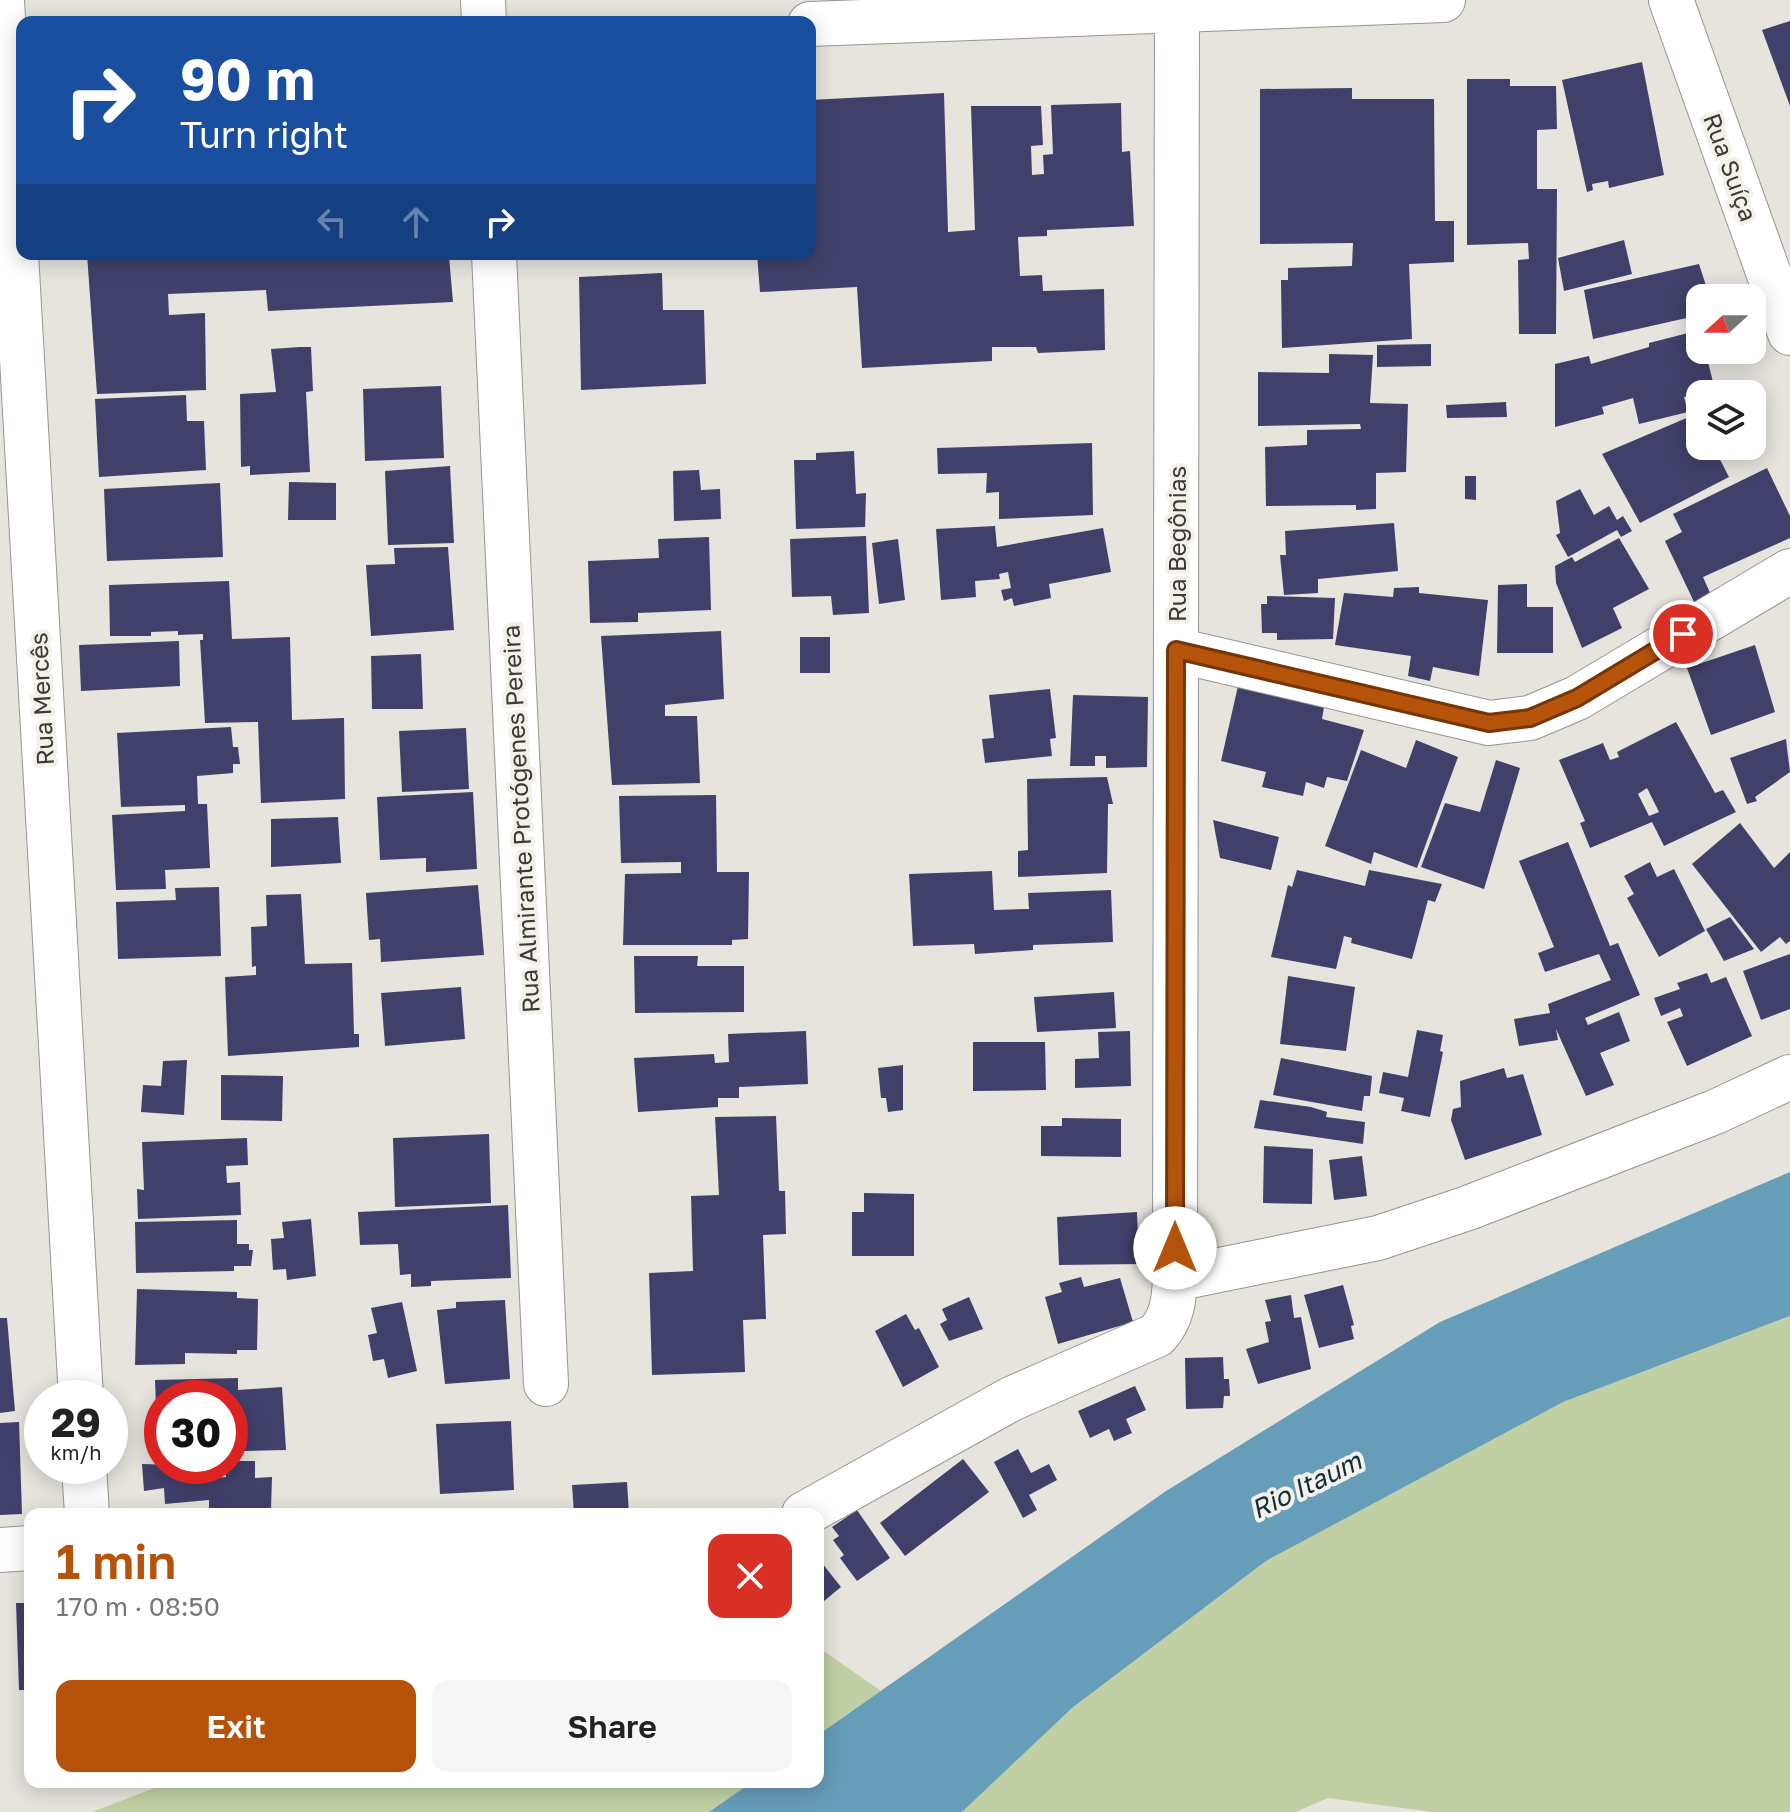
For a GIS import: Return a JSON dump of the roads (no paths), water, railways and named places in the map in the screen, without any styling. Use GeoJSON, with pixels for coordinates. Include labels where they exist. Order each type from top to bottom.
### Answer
{"type":"FeatureCollection","features":[{"type":"Feature","properties":{"kind":"street","name":"Rua Mercês"},"geometry":{"type":"LineString","coordinates":[[2,0],[9,59],[16,189]]}},
{"type":"Feature","properties":{"kind":"street"},"geometry":{"type":"LineString","coordinates":[[816,24],[1177,4],[1443,0]]}},
{"type":"Feature","properties":{"kind":"street","name":"Rua Suíça"},"geometry":{"type":"LineString","coordinates":[[1671,0],[1790,333]]}},
{"type":"Feature","properties":{"kind":"street","name":"Rua Begônias"},"geometry":{"type":"LineString","coordinates":[[815,1508],[1011,1399],[1157,1335],[1166,1325],[1173,1305],[1177,4]]}},
{"type":"Feature","properties":{"kind":"street","name":"Rua Mercês"},"geometry":{"type":"LineString","coordinates":[[20,260],[80,1380]]}},
{"type":"Feature","properties":{"kind":"street","name":"Rua Almirante Protógenes Pereira"},"geometry":{"type":"LineString","coordinates":[[494,260],[546,1384]]}},
{"type":"Feature","properties":{"kind":"street"},"geometry":{"type":"LineString","coordinates":[[1176,650],[1489,723],[1530,718],[1577,698],[1790,571]]}},
{"type":"Feature","properties":{"kind":"street"},"geometry":{"type":"LineString","coordinates":[[1175,1279],[1378,1238],[1715,1112],[1790,1077]]}},
{"type":"Feature","properties":{"kind":"street"},"geometry":{"type":"LineString","coordinates":[[85,1484],[87,1508]]}},
{"type":"Feature","properties":{"kind":"street"},"geometry":{"type":"LineString","coordinates":[[0,1550],[24,1548]]}},
{"type":"Feature","properties":{"kind":"water","name":"Rio Itaum"},"geometry":{"type":"Polygon","coordinates":[[[1790,1172],[1790,1316],[1563,1402],[1266,1561],[1072,1708],[962,1812],[709,1812],[743,1788],[824,1788],[824,1731],[1166,1491],[1440,1322],[1790,1172]]]}}]}
